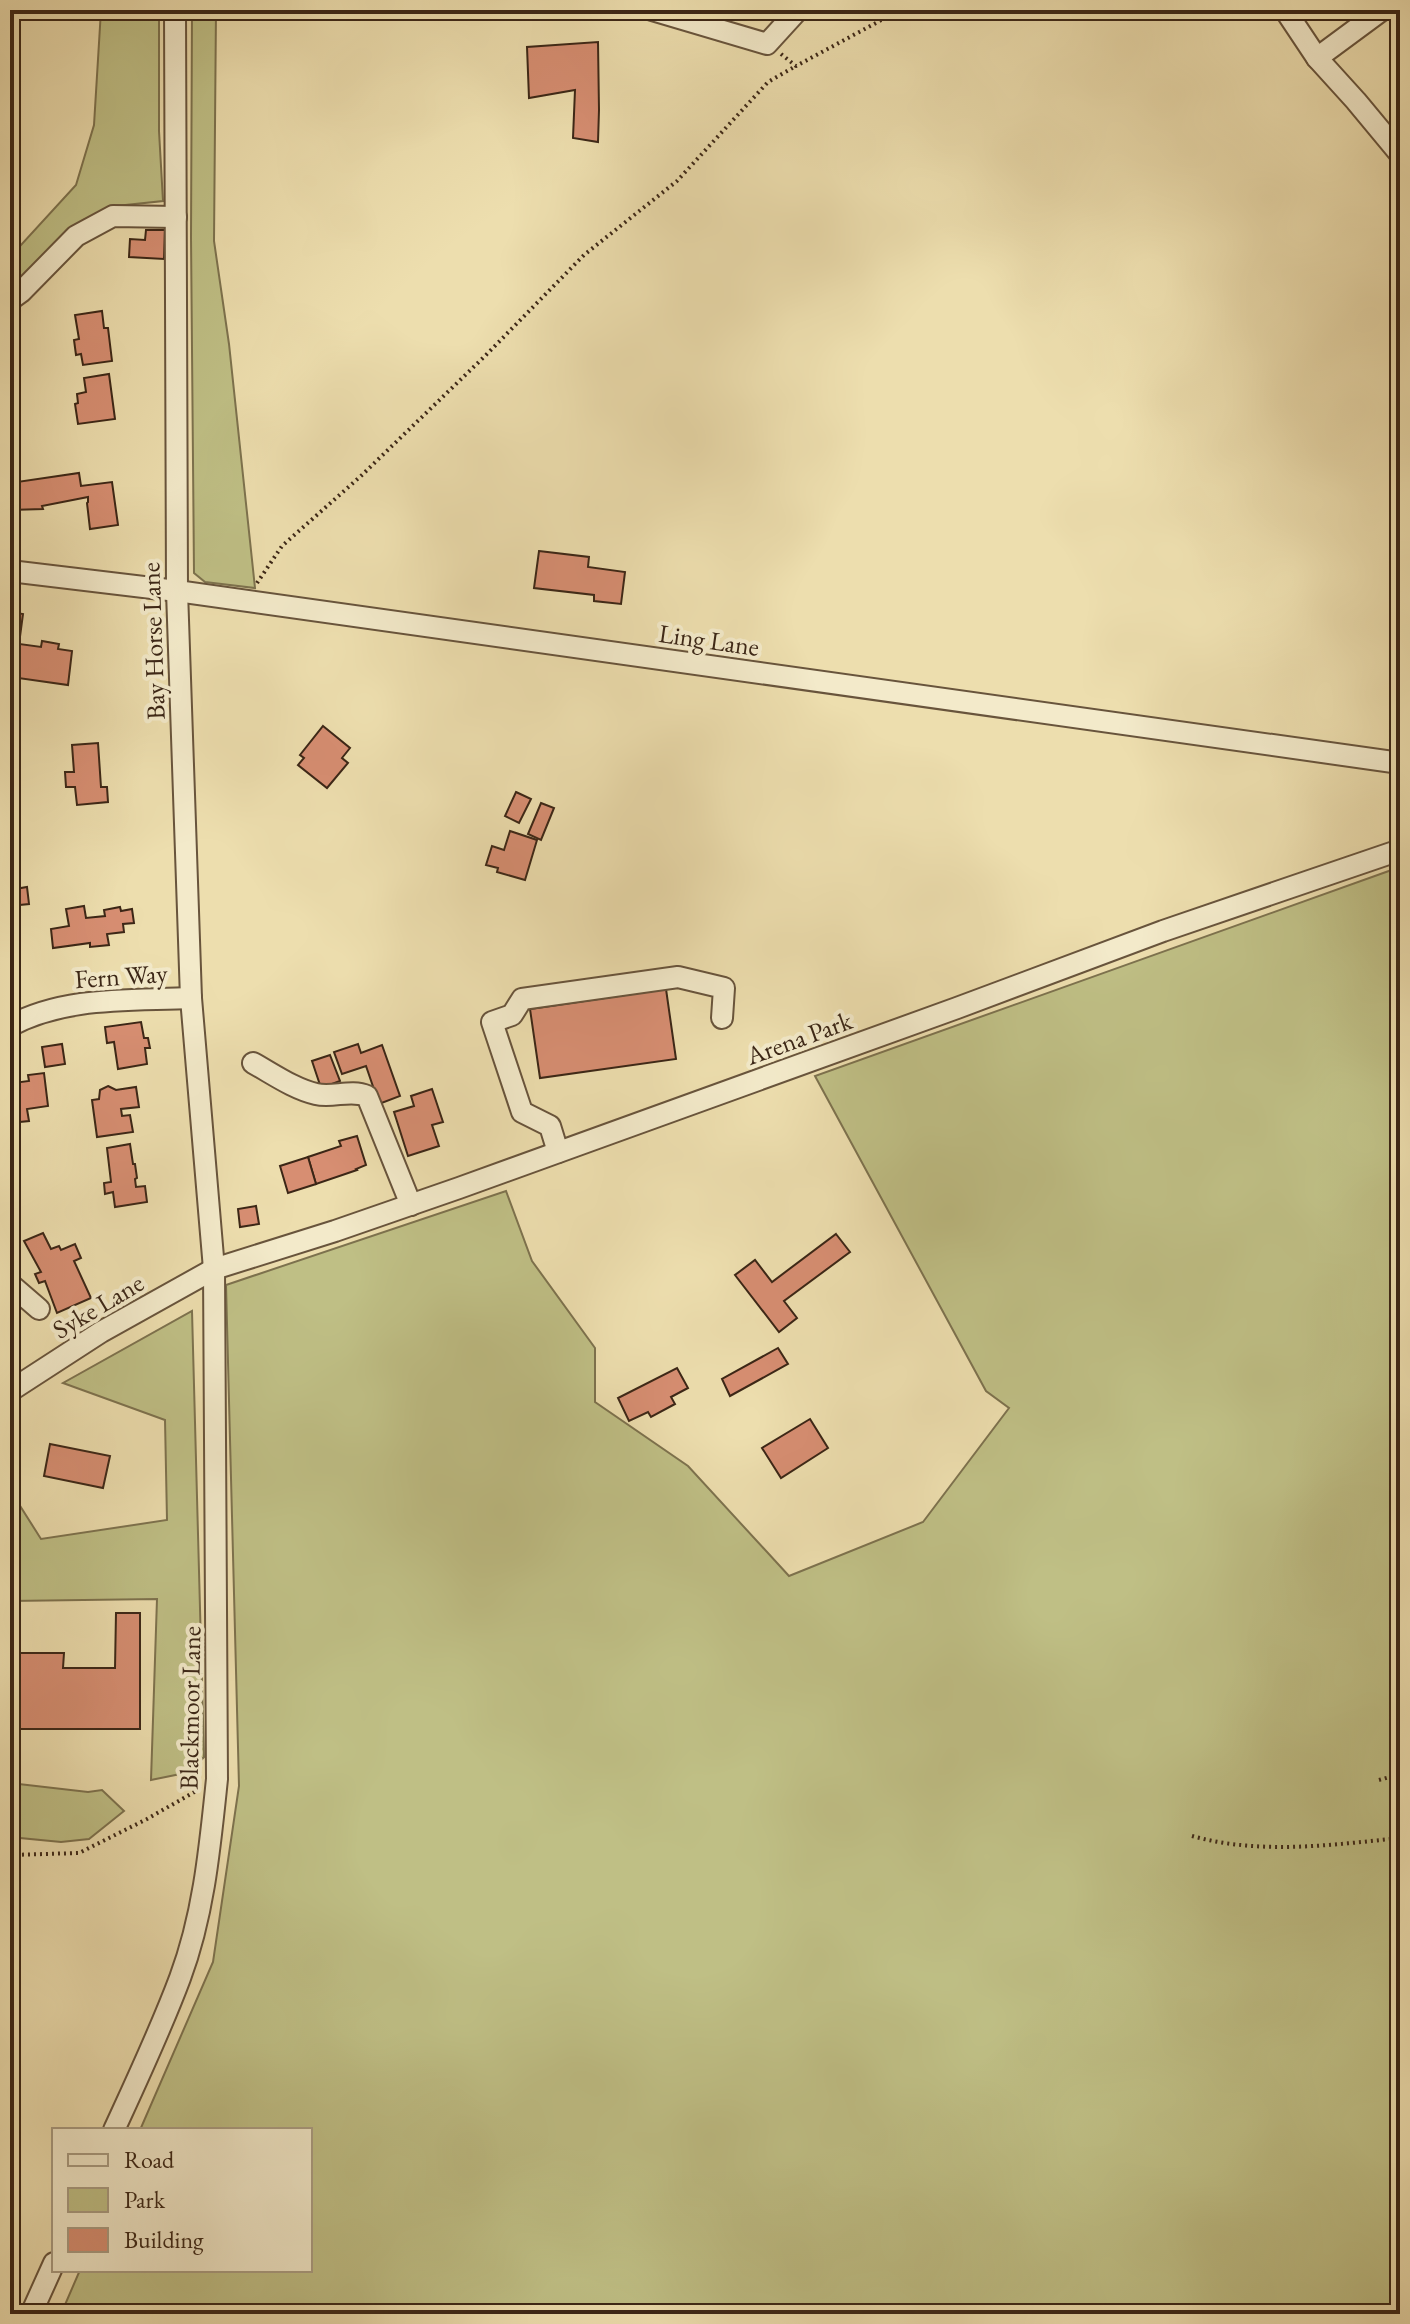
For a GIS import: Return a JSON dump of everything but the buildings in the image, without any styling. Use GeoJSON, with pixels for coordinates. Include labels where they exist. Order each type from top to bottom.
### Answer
{"type":"FeatureCollection","features":[{"type":"Feature","properties":{"kind":"street","name":"Bay Horse Lane"},"geometry":{"type":"LineString","coordinates":[[175,10],[177,591],[191,998],[214,1269]]}},
{"type":"Feature","properties":{"kind":"street"},"geometry":{"type":"LineString","coordinates":[[652,10],[767,44],[798,10]]}},
{"type":"Feature","properties":{"kind":"street"},"geometry":{"type":"LineString","coordinates":[[1285,10],[1317,58],[1400,154]]}},
{"type":"Feature","properties":{"kind":"street"},"geometry":{"type":"LineString","coordinates":[[1317,58],[1382,10]]}},
{"type":"Feature","properties":{"kind":"street"},"geometry":{"type":"LineString","coordinates":[[10,300],[76,236],[113,216],[176,217]]}},
{"type":"Feature","properties":{"kind":"street","name":"Ling Lane"},"geometry":{"type":"LineString","coordinates":[[10,571],[177,591],[1400,763]]}},
{"type":"Feature","properties":{"kind":"street","name":"Arena Park"},"geometry":{"type":"LineString","coordinates":[[214,1269],[411,1205],[1163,931],[1400,850]]}},
{"type":"Feature","properties":{"kind":"street"},"geometry":{"type":"LineString","coordinates":[[558,1152],[550,1126],[522,1112],[492,1022],[512,1015],[522,999],[678,977],[724,988],[722,1018]]}},
{"type":"Feature","properties":{"kind":"street","name":"Fern Way"},"geometry":{"type":"LineString","coordinates":[[10,1026],[27,1017],[74,1003],[191,998]]}},
{"type":"Feature","properties":{"kind":"street"},"geometry":{"type":"LineString","coordinates":[[253,1063],[313,1094],[367,1096],[411,1205]]}},
{"type":"Feature","properties":{"kind":"street","name":"Syke Lane"},"geometry":{"type":"LineString","coordinates":[[10,1391],[101,1332],[214,1269]]}},
{"type":"Feature","properties":{"kind":"street","name":"Blackmoor Lane"},"geometry":{"type":"LineString","coordinates":[[115,2128],[181,1977],[197,1920],[208,1863],[217,1779],[214,1269]]}},
{"type":"Feature","properties":{"kind":"street"},"geometry":{"type":"LineString","coordinates":[[10,1284],[39,1309]]}},
{"type":"Feature","properties":{"kind":"street"},"geometry":{"type":"LineString","coordinates":[[31,2314],[52,2267]]}},
{"type":"Feature","properties":{"kind":"path"},"geometry":{"type":"LineString","coordinates":[[246,601],[282,546],[373,464],[584,255],[677,181],[768,82],[900,10]]}},
{"type":"Feature","properties":{"kind":"path"},"geometry":{"type":"LineString","coordinates":[[767,44],[796,66]]}},
{"type":"Feature","properties":{"kind":"path"},"geometry":{"type":"LineString","coordinates":[[1379,1780],[1400,1774]]}},
{"type":"Feature","properties":{"kind":"path"},"geometry":{"type":"LineString","coordinates":[[10,1855],[79,1853],[217,1779]]}},
{"type":"Feature","properties":{"kind":"path"},"geometry":{"type":"LineString","coordinates":[[1192,1836],[1238,1845],[1291,1848],[1400,1838]]}},
{"type":"Feature","properties":{"kind":"green space"},"geometry":{"type":"Polygon","coordinates":[[[101,10],[159,10],[159,131],[163,201],[116,206],[83,220],[26,276],[10,287],[10,257],[76,185],[94,125],[101,10]]]}},
{"type":"Feature","properties":{"kind":"green space"},"geometry":{"type":"Polygon","coordinates":[[[192,10],[216,10],[214,241],[229,344],[255,588],[205,582],[194,573],[192,10]]]}},
{"type":"Feature","properties":{"kind":"green space"},"geometry":{"type":"Polygon","coordinates":[[[1400,867],[1400,2314],[61,2314],[79,2272],[312,2272],[312,2128],[141,2128],[213,1962],[239,1786],[226,1285],[506,1191],[532,1261],[595,1348],[595,1402],[688,1466],[789,1576],[923,1522],[1009,1408],[986,1391],[815,1076],[1400,867]]]}},
{"type":"Feature","properties":{"kind":"green space"},"geometry":{"type":"Polygon","coordinates":[[[192,1311],[204,1757],[190,1772],[151,1780],[157,1599],[10,1601],[10,1490],[41,1539],[167,1520],[165,1420],[63,1383],[192,1311]]]}},
{"type":"Feature","properties":{"kind":"green space"},"geometry":{"type":"Polygon","coordinates":[[[10,1783],[88,1792],[102,1790],[124,1811],[89,1839],[61,1842],[10,1837],[10,1783]]]}}]}
